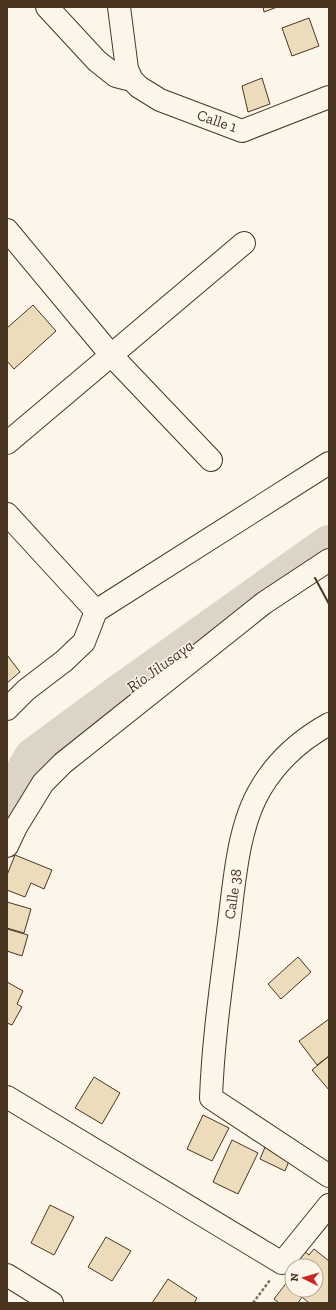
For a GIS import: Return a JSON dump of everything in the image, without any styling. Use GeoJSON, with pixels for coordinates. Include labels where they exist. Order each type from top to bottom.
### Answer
{"type":"FeatureCollection","features":[{"type":"Feature","properties":{"kind":"street"},"geometry":{"type":"LineString","coordinates":[[47,7],[97,61],[116,76],[132,80]]}},
{"type":"Feature","properties":{"kind":"street"},"geometry":{"type":"LineString","coordinates":[[118,7],[127,69],[132,80]]}},
{"type":"Feature","properties":{"kind":"street","name":"Calle 1"},"geometry":{"type":"LineString","coordinates":[[132,80],[139,87],[160,100],[242,131],[329,97]]}},
{"type":"Feature","properties":{"kind":"street"},"geometry":{"type":"LineString","coordinates":[[7,230],[111,355],[211,460]]}},
{"type":"Feature","properties":{"kind":"street"},"geometry":{"type":"LineString","coordinates":[[7,443],[244,243]]}},
{"type":"Feature","properties":{"kind":"street"},"geometry":{"type":"LineString","coordinates":[[7,709],[26,690],[64,661],[84,642],[96,611],[329,463]]}},
{"type":"Feature","properties":{"kind":"street"},"geometry":{"type":"LineString","coordinates":[[7,514],[96,611]]}},
{"type":"Feature","properties":{"kind":"street"},"geometry":{"type":"LineString","coordinates":[[7,846],[16,827],[43,782],[63,763],[264,603],[329,560]]}},
{"type":"Feature","properties":{"kind":"street","name":"Calle 38"},"geometry":{"type":"LineString","coordinates":[[329,724],[294,748],[274,769],[260,788],[244,831],[236,872],[216,1025],[211,1098],[329,1176]]}},
{"type":"Feature","properties":{"kind":"street"},"geometry":{"type":"LineString","coordinates":[[7,1097],[282,1263],[329,1205]]}},
{"type":"Feature","properties":{"kind":"street"},"geometry":{"type":"LineString","coordinates":[[7,1275],[52,1303]]}},
{"type":"Feature","properties":{"kind":"path"},"geometry":{"type":"LineString","coordinates":[[253,1303],[282,1263]]}},
{"type":"Feature","properties":{"kind":"building"},"geometry":{"type":"Polygon","coordinates":[[[263,7],[277,7],[264,12],[263,7]]]}},
{"type":"Feature","properties":{"kind":"building"},"geometry":{"type":"Polygon","coordinates":[[[309,18],[319,46],[292,56],[282,28],[309,18]]]}},
{"type":"Feature","properties":{"kind":"building"},"geometry":{"type":"Polygon","coordinates":[[[262,78],[270,104],[248,112],[242,86],[262,78]]]}},
{"type":"Feature","properties":{"kind":"building"},"geometry":{"type":"Polygon","coordinates":[[[33,305],[56,331],[14,369],[7,361],[7,328],[33,305]]]}},
{"type":"Feature","properties":{"kind":"building"},"geometry":{"type":"Polygon","coordinates":[[[7,655],[20,672],[7,683],[7,655]]]}},
{"type":"Feature","properties":{"kind":"building"},"geometry":{"type":"Polygon","coordinates":[[[15,855],[52,870],[44,889],[31,883],[25,897],[7,890],[7,875],[15,855]]]}},
{"type":"Feature","properties":{"kind":"building"},"geometry":{"type":"Polygon","coordinates":[[[7,902],[31,909],[24,933],[7,928],[7,902]]]}},
{"type":"Feature","properties":{"kind":"building"},"geometry":{"type":"Polygon","coordinates":[[[7,929],[28,935],[22,956],[7,951],[7,929]]]}},
{"type":"Feature","properties":{"kind":"building"},"geometry":{"type":"Polygon","coordinates":[[[298,957],[311,972],[281,999],[268,984],[298,957]]]}},
{"type":"Feature","properties":{"kind":"building"},"geometry":{"type":"Polygon","coordinates":[[[7,982],[23,991],[17,1004],[22,1007],[12,1025],[7,1023],[7,982]]]}},
{"type":"Feature","properties":{"kind":"building"},"geometry":{"type":"Polygon","coordinates":[[[329,1019],[329,1056],[317,1065],[299,1041],[329,1019]]]}},
{"type":"Feature","properties":{"kind":"building"},"geometry":{"type":"Polygon","coordinates":[[[329,1056],[329,1090],[312,1070],[329,1056]]]}},
{"type":"Feature","properties":{"kind":"building"},"geometry":{"type":"Polygon","coordinates":[[[94,1077],[120,1093],[102,1124],[75,1108],[94,1077]]]}},
{"type":"Feature","properties":{"kind":"building"},"geometry":{"type":"Polygon","coordinates":[[[203,1115],[229,1128],[212,1161],[187,1149],[203,1115]]]}},
{"type":"Feature","properties":{"kind":"building"},"geometry":{"type":"Polygon","coordinates":[[[232,1140],[258,1153],[238,1194],[213,1182],[232,1140]]]}},
{"type":"Feature","properties":{"kind":"building"},"geometry":{"type":"Polygon","coordinates":[[[266,1145],[291,1156],[285,1171],[260,1159],[266,1145]]]}},
{"type":"Feature","properties":{"kind":"building"},"geometry":{"type":"Polygon","coordinates":[[[50,1205],[74,1217],[54,1255],[31,1243],[50,1205]]]}},
{"type":"Feature","properties":{"kind":"building"},"geometry":{"type":"Polygon","coordinates":[[[106,1237],[131,1251],[112,1281],[88,1267],[106,1237]]]}},
{"type":"Feature","properties":{"kind":"building"},"geometry":{"type":"Polygon","coordinates":[[[300,1248],[309,1255],[314,1249],[329,1261],[329,1303],[309,1303],[303,1298],[324,1298],[324,1258],[292,1258],[300,1248]]]}},
{"type":"Feature","properties":{"kind":"building"},"geometry":{"type":"Polygon","coordinates":[[[168,1279],[197,1298],[194,1303],[152,1303],[168,1279]]]}},
{"type":"Feature","properties":{"kind":"building"},"geometry":{"type":"Polygon","coordinates":[[[284,1286],[284,1298],[301,1298],[298,1303],[279,1303],[274,1299],[284,1286]]]}},
{"type":"Feature","properties":{"kind":"waterway","name":"Río Jilusaya"},"geometry":{"type":"LineString","coordinates":[[7,802],[33,757],[117,695],[329,544]]}},
{"type":"Feature","properties":{"kind":"wall"},"geometry":{"type":"LineString","coordinates":[[315,578],[329,604]]}}]}
